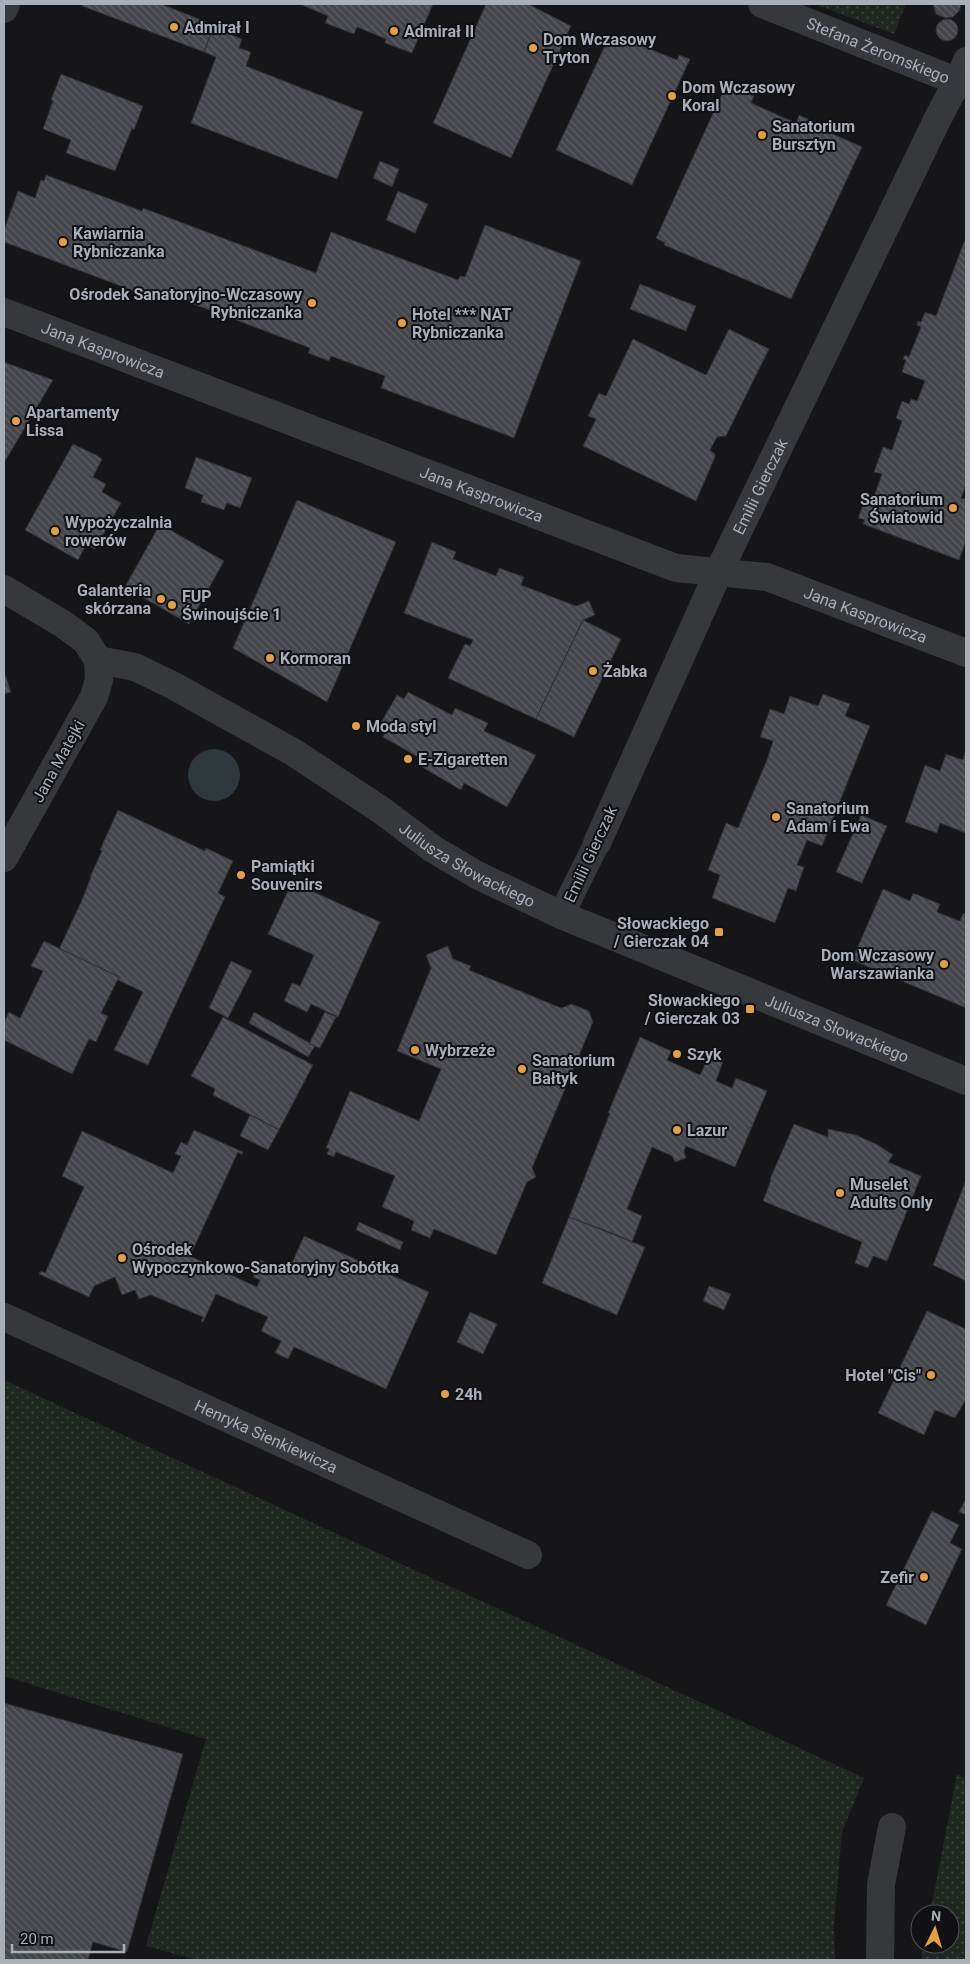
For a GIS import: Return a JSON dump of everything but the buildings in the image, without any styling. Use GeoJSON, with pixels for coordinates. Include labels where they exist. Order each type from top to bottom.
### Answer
{"type":"FeatureCollection","features":[{"type":"Feature","properties":{"kind":"street"},"geometry":{"type":"LineString","coordinates":[[4,9],[6,4]]}},
{"type":"Feature","properties":{"kind":"street","name":"Stefana Żeromskiego"},"geometry":{"type":"LineString","coordinates":[[762,4],[963,75]]}},
{"type":"Feature","properties":{"kind":"street","name":"Emilii Gierczak"},"geometry":{"type":"LineString","coordinates":[[561,915],[597,843],[719,571],[934,126],[963,75]]}},
{"type":"Feature","properties":{"kind":"street","name":"Jana Kasprowicza"},"geometry":{"type":"LineString","coordinates":[[4,312],[676,568],[719,571],[767,578],[966,653]]}},
{"type":"Feature","properties":{"kind":"street"},"geometry":{"type":"LineString","coordinates":[[4,589],[86,640],[98,660]]}},
{"type":"Feature","properties":{"kind":"street","name":"Jana Matejki"},"geometry":{"type":"LineString","coordinates":[[4,858],[94,697],[99,680],[98,660]]}},
{"type":"Feature","properties":{"kind":"street","name":"Juliusza Słowackiego"},"geometry":{"type":"LineString","coordinates":[[98,660],[135,667],[191,695],[293,752],[381,810],[441,854],[477,875],[561,915],[966,1080]]}},
{"type":"Feature","properties":{"kind":"street","name":"Henryka Sienkiewicza"},"geometry":{"type":"LineString","coordinates":[[4,1317],[528,1555]]}},
{"type":"Feature","properties":{"kind":"street"},"geometry":{"type":"LineString","coordinates":[[880,1960],[881,1884],[892,1827]]}},
{"type":"Feature","properties":{"kind":"shaded area"},"geometry":{"type":"Polygon","coordinates":[[[814,4],[906,4],[894,34],[814,4]]]}},
{"type":"Feature","properties":{"kind":"shaded area"},"geometry":{"type":"Polygon","coordinates":[[[209,749],[219,749],[228,753],[236,761],[240,775],[236,789],[228,797],[219,801],[209,801],[200,797],[192,789],[188,780],[188,770],[192,761],[200,753],[209,749]]]}},
{"type":"Feature","properties":{"kind":"shaded area"},"geometry":{"type":"Polygon","coordinates":[[[4,1380],[864,1778],[842,1832],[834,1925],[835,1960],[197,1960],[146,1946],[206,1739],[4,1676],[4,1380]]]}},
{"type":"Feature","properties":{"kind":"shaded area"},"geometry":{"type":"Polygon","coordinates":[[[957,1774],[966,1779],[966,1960],[921,1960],[922,1954],[960,1954],[960,1904],[932,1904],[957,1774]]]}},
{"type":"Feature","properties":{"kind":"place","name":"Admirał I"},"geometry":{"type":"Point","coordinates":[174,27]}},
{"type":"Feature","properties":{"kind":"place","name":"Admirał II"},"geometry":{"type":"Point","coordinates":[394,31]}},
{"type":"Feature","properties":{"kind":"place","name":"Dom Wczasowy Tryton"},"geometry":{"type":"Point","coordinates":[533,48]}},
{"type":"Feature","properties":{"kind":"place","name":"Dom Wczasowy Koral"},"geometry":{"type":"Point","coordinates":[672,96]}},
{"type":"Feature","properties":{"kind":"place","name":"Sanatorium Bursztyn"},"geometry":{"type":"Point","coordinates":[762,135]}},
{"type":"Feature","properties":{"kind":"place","name":"Kawiarnia Rybniczanka"},"geometry":{"type":"Point","coordinates":[63,242]}},
{"type":"Feature","properties":{"kind":"place","name":"Ośrodek Sanatoryjno-Wczasowy Rybniczanka"},"geometry":{"type":"Point","coordinates":[312,303]}},
{"type":"Feature","properties":{"kind":"place","name":"Hotel *** NAT Rybniczanka"},"geometry":{"type":"Point","coordinates":[402,323]}},
{"type":"Feature","properties":{"kind":"place","name":"Apartamenty Lissa"},"geometry":{"type":"Point","coordinates":[16,421]}},
{"type":"Feature","properties":{"kind":"place","name":"Sanatorium Światowid"},"geometry":{"type":"Point","coordinates":[953,508]}},
{"type":"Feature","properties":{"kind":"place","name":"Wypożyczalnia rowerów"},"geometry":{"type":"Point","coordinates":[55,531]}},
{"type":"Feature","properties":{"kind":"place","name":"Galanteria skórzana"},"geometry":{"type":"Point","coordinates":[161,599]}},
{"type":"Feature","properties":{"kind":"place","name":"FUP Świnoujście 1"},"geometry":{"type":"Point","coordinates":[172,605]}},
{"type":"Feature","properties":{"kind":"place","name":"Kormoran"},"geometry":{"type":"Point","coordinates":[270,658]}},
{"type":"Feature","properties":{"kind":"place","name":"Żabka"},"geometry":{"type":"Point","coordinates":[593,671]}},
{"type":"Feature","properties":{"kind":"place","name":"Moda styl"},"geometry":{"type":"Point","coordinates":[356,726]}},
{"type":"Feature","properties":{"kind":"place","name":"E-Zigaretten"},"geometry":{"type":"Point","coordinates":[408,759]}},
{"type":"Feature","properties":{"kind":"place","name":"Sanatorium Adam i Ewa"},"geometry":{"type":"Point","coordinates":[776,817]}},
{"type":"Feature","properties":{"kind":"place","name":"Pamiątki Souvenirs"},"geometry":{"type":"Point","coordinates":[241,875]}},
{"type":"Feature","properties":{"kind":"place","name":"Słowackiego / Gierczak 04"},"geometry":{"type":"Point","coordinates":[719,932]}},
{"type":"Feature","properties":{"kind":"place","name":"Dom Wczasowy Warszawianka"},"geometry":{"type":"Point","coordinates":[944,964]}},
{"type":"Feature","properties":{"kind":"place","name":"Słowackiego / Gierczak 03"},"geometry":{"type":"Point","coordinates":[750,1009]}},
{"type":"Feature","properties":{"kind":"place","name":"Wybrzeże"},"geometry":{"type":"Point","coordinates":[415,1050]}},
{"type":"Feature","properties":{"kind":"place","name":"Szyk"},"geometry":{"type":"Point","coordinates":[677,1054]}},
{"type":"Feature","properties":{"kind":"place","name":"Sanatorium Bałtyk"},"geometry":{"type":"Point","coordinates":[522,1069]}},
{"type":"Feature","properties":{"kind":"place","name":"Lazur"},"geometry":{"type":"Point","coordinates":[677,1130]}},
{"type":"Feature","properties":{"kind":"place","name":"Muselet Adults Only"},"geometry":{"type":"Point","coordinates":[840,1193]}},
{"type":"Feature","properties":{"kind":"place","name":"Ośrodek Wypoczynkowo-Sanatoryjny Sobótka"},"geometry":{"type":"Point","coordinates":[122,1258]}},
{"type":"Feature","properties":{"kind":"place","name":"Hotel \"Cis\""},"geometry":{"type":"Point","coordinates":[931,1375]}},
{"type":"Feature","properties":{"kind":"place","name":"24h"},"geometry":{"type":"Point","coordinates":[445,1394]}},
{"type":"Feature","properties":{"kind":"place","name":"Zefir"},"geometry":{"type":"Point","coordinates":[924,1577]}}]}
